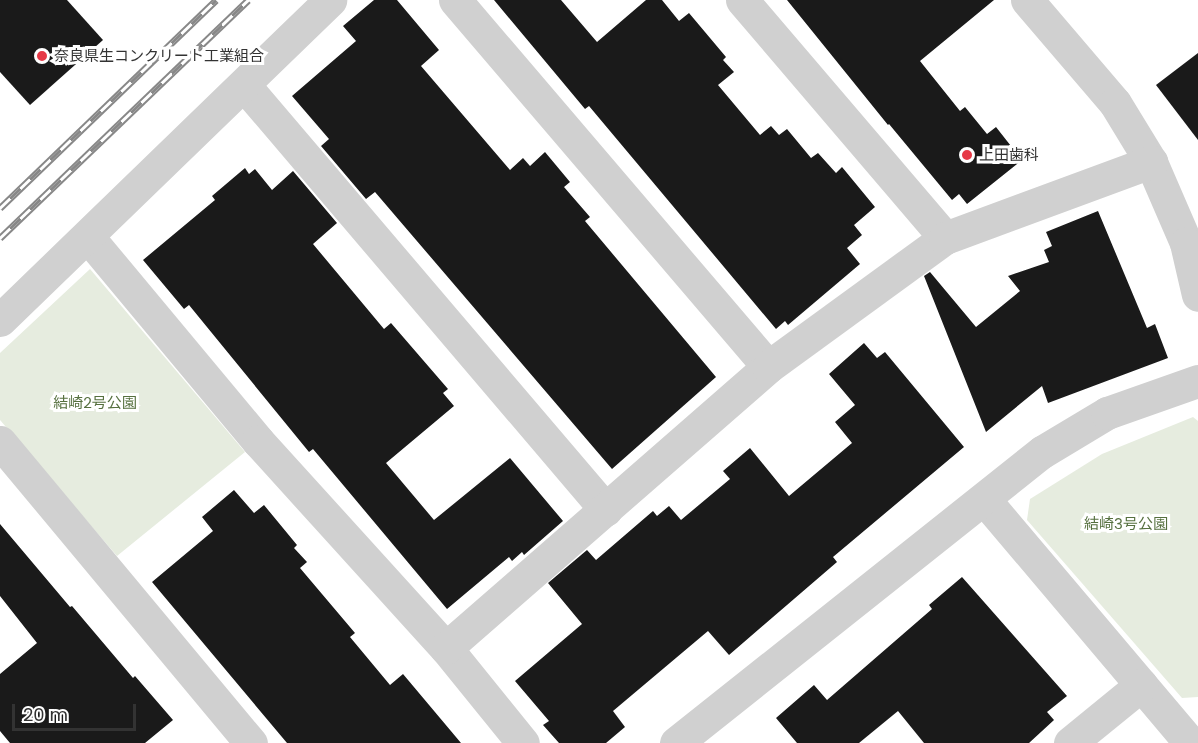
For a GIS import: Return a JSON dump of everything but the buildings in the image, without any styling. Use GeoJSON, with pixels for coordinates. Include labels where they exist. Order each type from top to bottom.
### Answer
{"type":"FeatureCollection","features":[{"type":"Feature","properties":{"kind":"street"},"geometry":{"type":"LineString","coordinates":[[0,320],[330,0]]}},
{"type":"Feature","properties":{"kind":"street"},"geometry":{"type":"LineString","coordinates":[[455,0],[768,367]]}},
{"type":"Feature","properties":{"kind":"street"},"geometry":{"type":"LineString","coordinates":[[742,0],[945,238]]}},
{"type":"Feature","properties":{"kind":"street"},"geometry":{"type":"LineString","coordinates":[[1027,0],[1115,103],[1151,162],[1186,243],[1198,295]]}},
{"type":"Feature","properties":{"kind":"street"},"geometry":{"type":"LineString","coordinates":[[244,85],[606,510]]}},
{"type":"Feature","properties":{"kind":"street"},"geometry":{"type":"LineString","coordinates":[[446,648],[768,367],[945,238],[1151,162]]}},
{"type":"Feature","properties":{"kind":"street"},"geometry":{"type":"LineString","coordinates":[[88,237],[258,441],[446,648],[523,743]]}},
{"type":"Feature","properties":{"kind":"street"},"geometry":{"type":"LineString","coordinates":[[676,743],[1042,452],[1107,413],[1198,381]]}},
{"type":"Feature","properties":{"kind":"street"},"geometry":{"type":"LineString","coordinates":[[0,442],[251,743]]}},
{"type":"Feature","properties":{"kind":"street"},"geometry":{"type":"LineString","coordinates":[[984,499],[1190,743]]}},
{"type":"Feature","properties":{"kind":"street"},"geometry":{"type":"LineString","coordinates":[[1070,743],[1141,685]]}},
{"type":"Feature","properties":{"kind":"green space","name":"結崎2号公園"},"geometry":{"type":"Polygon","coordinates":[[[90,269],[245,452],[117,556],[0,420],[0,353],[90,269]]]}},
{"type":"Feature","properties":{"kind":"green space","name":"結崎3号公園"},"geometry":{"type":"Polygon","coordinates":[[[1193,417],[1198,421],[1198,697],[1182,698],[1027,520],[1030,499],[1102,454],[1193,417]]]}},
{"type":"Feature","properties":{"kind":"railway"},"geometry":{"type":"LineString","coordinates":[[0,208],[216,0]]}},
{"type":"Feature","properties":{"kind":"railway"},"geometry":{"type":"LineString","coordinates":[[0,238],[248,0]]}},
{"type":"Feature","properties":{"kind":"place","name":"奈良県生コンクリート工業組合"},"geometry":{"type":"Point","coordinates":[42,56]}},
{"type":"Feature","properties":{"kind":"place","name":"上田歯科"},"geometry":{"type":"Point","coordinates":[967,155]}}]}
